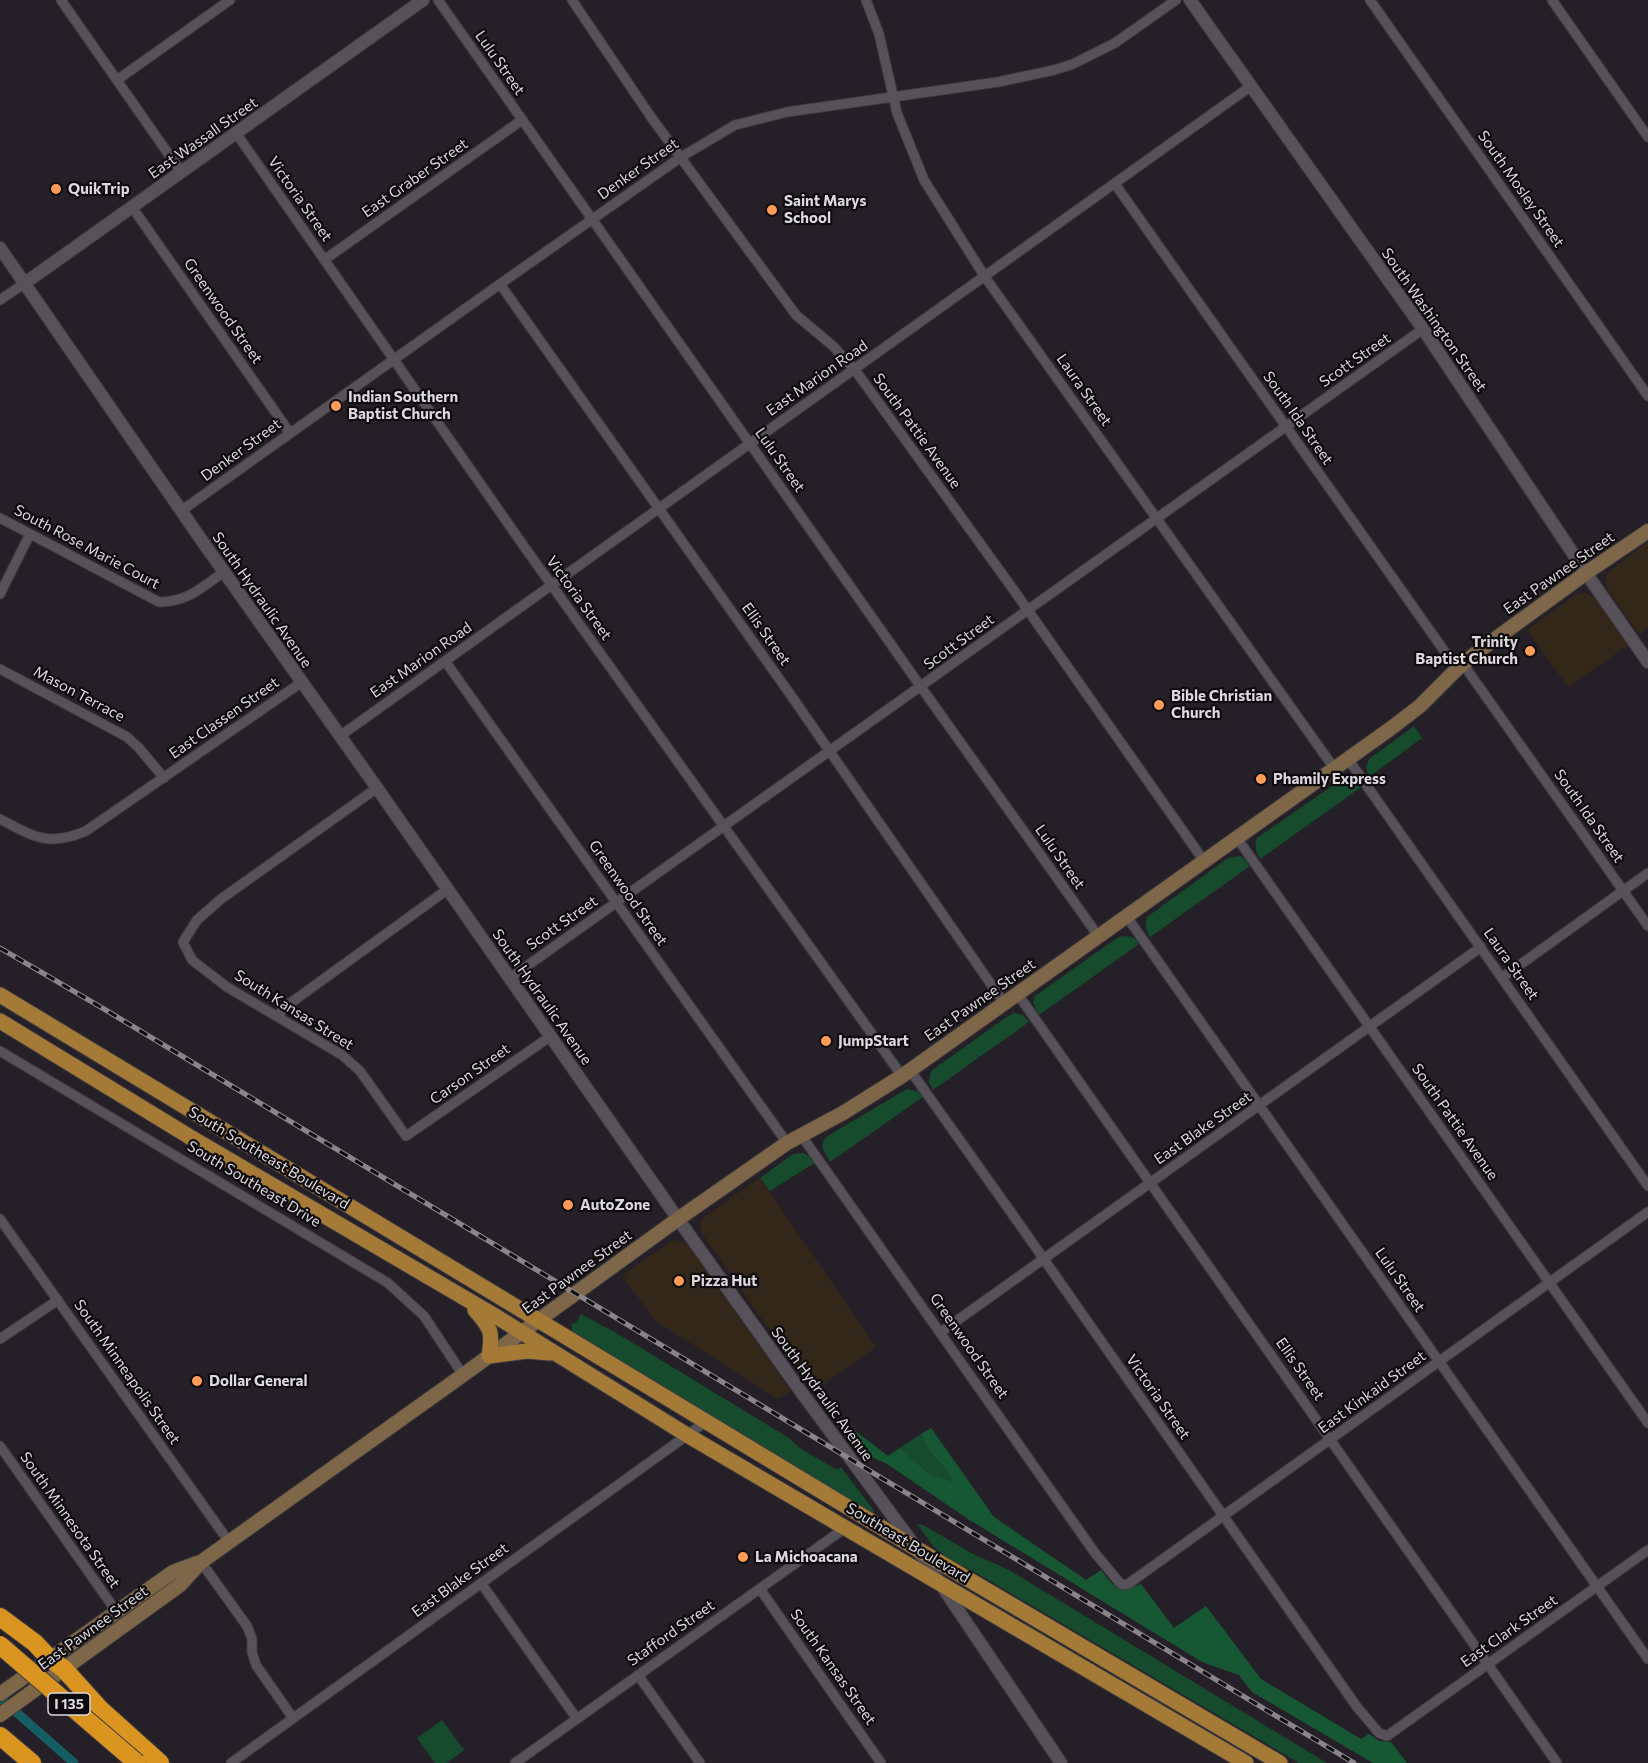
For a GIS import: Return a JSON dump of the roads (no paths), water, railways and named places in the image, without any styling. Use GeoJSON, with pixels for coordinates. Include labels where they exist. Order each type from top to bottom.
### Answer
{"type":"FeatureCollection","features":[{"type":"Feature","properties":{"kind":"highway"},"geometry":{"type":"LineString","coordinates":[[0,1617],[34,1643],[50,1665],[160,1763]]}},
{"type":"Feature","properties":{"kind":"highway","name":"I 135"},"geometry":{"type":"LineString","coordinates":[[0,1645],[137,1763]]}},
{"type":"Feature","properties":{"kind":"highway"},"geometry":{"type":"LineString","coordinates":[[0,1736],[32,1763]]}},
{"type":"Feature","properties":{"kind":"main road","name":"East Pawnee Street"},"geometry":{"type":"LineString","coordinates":[[0,1694],[180,1585],[201,1562],[678,1219],[787,1143],[843,1113],[906,1073],[1099,937],[1390,729],[1420,706],[1479,650],[1648,531]]}},
{"type":"Feature","properties":{"kind":"main road","name":"South Southeast Boulevard"},"geometry":{"type":"LineString","coordinates":[[0,995],[539,1320]]}},
{"type":"Feature","properties":{"kind":"main road","name":"South Southeast Boulevard"},"geometry":{"type":"LineString","coordinates":[[0,1021],[200,1143],[522,1333]]}},
{"type":"Feature","properties":{"kind":"main road"},"geometry":{"type":"LineString","coordinates":[[465,1299],[492,1332],[489,1356],[527,1351],[558,1355]]}},
{"type":"Feature","properties":{"kind":"main road","name":"Southeast Boulevard"},"geometry":{"type":"LineString","coordinates":[[539,1320],[917,1549],[1280,1763]]}},
{"type":"Feature","properties":{"kind":"main road","name":"Southeast Boulevard"},"geometry":{"type":"LineString","coordinates":[[522,1333],[687,1435],[1246,1763]]}},
{"type":"Feature","properties":{"kind":"main road","name":"East Pawnee Street"},"geometry":{"type":"LineString","coordinates":[[0,1715],[48,1681],[50,1665],[116,1611],[173,1572],[201,1562]]}},
{"type":"Feature","properties":{"kind":"street"},"geometry":{"type":"LineString","coordinates":[[61,0],[181,172]]}},
{"type":"Feature","properties":{"kind":"street"},"geometry":{"type":"LineString","coordinates":[[117,80],[230,0]]}},
{"type":"Feature","properties":{"kind":"street","name":"East Wassall Street"},"geometry":{"type":"LineString","coordinates":[[0,300],[423,0]]}},
{"type":"Feature","properties":{"kind":"street","name":"Lulu Street"},"geometry":{"type":"LineString","coordinates":[[438,0],[1099,937]]}},
{"type":"Feature","properties":{"kind":"street","name":"South Pattie Avenue"},"geometry":{"type":"LineString","coordinates":[[572,0],[681,157],[796,315],[833,346],[855,370],[1028,610],[1204,861]]}},
{"type":"Feature","properties":{"kind":"street","name":"Laura Street"},"geometry":{"type":"LineString","coordinates":[[866,0],[879,34],[897,113],[924,180],[985,277],[1334,768]]}},
{"type":"Feature","properties":{"kind":"street","name":"Denker Street"},"geometry":{"type":"LineString","coordinates":[[181,511],[592,219],[681,157],[735,125],[787,112],[894,98],[1037,75],[1063,67],[1115,43],[1176,0]]}},
{"type":"Feature","properties":{"kind":"street","name":"South Washington Street"},"geometry":{"type":"LineString","coordinates":[[1190,0],[1424,329],[1648,662]]}},
{"type":"Feature","properties":{"kind":"street","name":"South Mosley Street"},"geometry":{"type":"LineString","coordinates":[[1370,0],[1648,396]]}},
{"type":"Feature","properties":{"kind":"street"},"geometry":{"type":"LineString","coordinates":[[1552,0],[1648,137]]}},
{"type":"Feature","properties":{"kind":"street","name":"East Marion Road"},"geometry":{"type":"LineString","coordinates":[[340,736],[1251,86]]}},
{"type":"Feature","properties":{"kind":"street","name":"East Graber Street"},"geometry":{"type":"LineString","coordinates":[[324,260],[522,120]]}},
{"type":"Feature","properties":{"kind":"street","name":"Victoria Street"},"geometry":{"type":"LineString","coordinates":[[236,133],[551,585],[724,827],[1044,1259],[1357,1707],[1379,1733],[1387,1736]]}},
{"type":"Feature","properties":{"kind":"street","name":"South Ida Street"},"geometry":{"type":"LineString","coordinates":[[1115,184],[1286,426],[1648,926]]}},
{"type":"Feature","properties":{"kind":"street","name":"Greenwood Street"},"geometry":{"type":"LineString","coordinates":[[132,207],[290,433]]}},
{"type":"Feature","properties":{"kind":"street","name":"South Hydraulic Avenue"},"geometry":{"type":"LineString","coordinates":[[0,248],[181,511],[678,1219],[797,1387],[917,1549],[1061,1763]]}},
{"type":"Feature","properties":{"kind":"street","name":"Ellis Street"},"geometry":{"type":"LineString","coordinates":[[500,284],[1004,1003]]}},
{"type":"Feature","properties":{"kind":"street","name":"Scott Street"},"geometry":{"type":"LineString","coordinates":[[510,978],[1424,329]]}},
{"type":"Feature","properties":{"kind":"street","name":"South Rose Marie Court"},"geometry":{"type":"LineString","coordinates":[[0,518],[159,602],[171,602],[188,597],[224,572]]}},
{"type":"Feature","properties":{"kind":"street"},"geometry":{"type":"LineString","coordinates":[[0,594],[30,534]]}},
{"type":"Feature","properties":{"kind":"street","name":"Greenwood Street"},"geometry":{"type":"LineString","coordinates":[[445,661],[787,1143]]}},
{"type":"Feature","properties":{"kind":"street","name":"Mason Terrace"},"geometry":{"type":"LineString","coordinates":[[0,669],[127,737],[164,778]]}},
{"type":"Feature","properties":{"kind":"street","name":"East Classen Street"},"geometry":{"type":"LineString","coordinates":[[0,819],[32,836],[52,840],[87,831],[302,682]]}},
{"type":"Feature","properties":{"kind":"street","name":"Laura Street"},"geometry":{"type":"LineString","coordinates":[[1348,759],[1648,1186]]}},
{"type":"Feature","properties":{"kind":"street","name":"South Kansas Street"},"geometry":{"type":"LineString","coordinates":[[377,788],[221,899],[197,920],[183,942],[192,960],[227,987],[342,1055],[360,1071],[406,1136]]}},
{"type":"Feature","properties":{"kind":"street","name":"South Pattie Avenue"},"geometry":{"type":"LineString","coordinates":[[1237,838],[1648,1423]]}},
{"type":"Feature","properties":{"kind":"street"},"geometry":{"type":"LineString","coordinates":[[1503,977],[1648,873]]}},
{"type":"Feature","properties":{"kind":"street"},"geometry":{"type":"LineString","coordinates":[[278,1016],[285,1007],[448,889]]}},
{"type":"Feature","properties":{"kind":"street","name":"Lulu Street"},"geometry":{"type":"LineString","coordinates":[[1127,917],[1648,1659]]}},
{"type":"Feature","properties":{"kind":"street","name":"East Blake Street"},"geometry":{"type":"LineString","coordinates":[[941,1332],[1481,947]]}},
{"type":"Feature","properties":{"kind":"street","name":"Ellis Street"},"geometry":{"type":"LineString","coordinates":[[1017,993],[1557,1763]]}},
{"type":"Feature","properties":{"kind":"street","name":"Carson Street"},"geometry":{"type":"LineString","coordinates":[[406,1136],[551,1036]]}},
{"type":"Feature","properties":{"kind":"street","name":"South Southeast Drive"},"geometry":{"type":"LineString","coordinates":[[0,1051],[388,1282],[424,1316],[463,1375]]}},
{"type":"Feature","properties":{"kind":"street","name":"Greenwood Street"},"geometry":{"type":"LineString","coordinates":[[801,1135],[1095,1553],[1113,1575]]}},
{"type":"Feature","properties":{"kind":"street","name":"East Kinkaid Street"},"geometry":{"type":"LineString","coordinates":[[1113,1575],[1123,1584],[1128,1584],[1648,1212]]}},
{"type":"Feature","properties":{"kind":"street","name":"South Minneapolis Street"},"geometry":{"type":"LineString","coordinates":[[0,1218],[229,1542]]}},
{"type":"Feature","properties":{"kind":"street"},"geometry":{"type":"LineString","coordinates":[[0,1339],[57,1300]]}},
{"type":"Feature","properties":{"kind":"street","name":"East Blake Street"},"geometry":{"type":"LineString","coordinates":[[231,1763],[707,1421]]}},
{"type":"Feature","properties":{"kind":"street","name":"South Minnesota Street"},"geometry":{"type":"LineString","coordinates":[[0,1446],[116,1611]]}},
{"type":"Feature","properties":{"kind":"street","name":"Stafford Street"},"geometry":{"type":"LineString","coordinates":[[515,1763],[845,1528]]}},
{"type":"Feature","properties":{"kind":"street","name":"East Clark Street"},"geometry":{"type":"LineString","coordinates":[[1387,1736],[1648,1550]]}},
{"type":"Feature","properties":{"kind":"street"},"geometry":{"type":"LineString","coordinates":[[201,1562],[247,1626],[252,1639],[252,1652],[256,1665],[293,1718]]}},
{"type":"Feature","properties":{"kind":"street"},"geometry":{"type":"LineString","coordinates":[[481,1583],[577,1719]]}},
{"type":"Feature","properties":{"kind":"street","name":"South Kansas Street"},"geometry":{"type":"LineString","coordinates":[[760,1589],[881,1763]]}},
{"type":"Feature","properties":{"kind":"street"},"geometry":{"type":"LineString","coordinates":[[638,1675],[700,1763]]}},
{"type":"Feature","properties":{"kind":"waterway"},"geometry":{"type":"LineString","coordinates":[[0,1698],[74,1763]]}},
{"type":"Feature","properties":{"kind":"railway"},"geometry":{"type":"LineString","coordinates":[[0,948],[1354,1763]]}},
{"type":"Feature","properties":{"kind":"place","name":"QuikTrip"},"geometry":{"type":"Point","coordinates":[56,189]}},
{"type":"Feature","properties":{"kind":"place","name":"Saint Marys School"},"geometry":{"type":"Point","coordinates":[772,210]}},
{"type":"Feature","properties":{"kind":"place","name":"Indian Southern Baptist Church"},"geometry":{"type":"Point","coordinates":[336,406]}},
{"type":"Feature","properties":{"kind":"place","name":"Trinity Baptist Church"},"geometry":{"type":"Point","coordinates":[1530,651]}},
{"type":"Feature","properties":{"kind":"place","name":"Bible Christian Church"},"geometry":{"type":"Point","coordinates":[1159,705]}},
{"type":"Feature","properties":{"kind":"place","name":"Phamily Express"},"geometry":{"type":"Point","coordinates":[1261,779]}},
{"type":"Feature","properties":{"kind":"place","name":"JumpStart"},"geometry":{"type":"Point","coordinates":[826,1041]}},
{"type":"Feature","properties":{"kind":"place","name":"AutoZone"},"geometry":{"type":"Point","coordinates":[568,1205]}},
{"type":"Feature","properties":{"kind":"place","name":"Pizza Hut"},"geometry":{"type":"Point","coordinates":[679,1281]}},
{"type":"Feature","properties":{"kind":"place","name":"Dollar General"},"geometry":{"type":"Point","coordinates":[197,1381]}},
{"type":"Feature","properties":{"kind":"place","name":"La Michoacana"},"geometry":{"type":"Point","coordinates":[743,1557]}}]}
